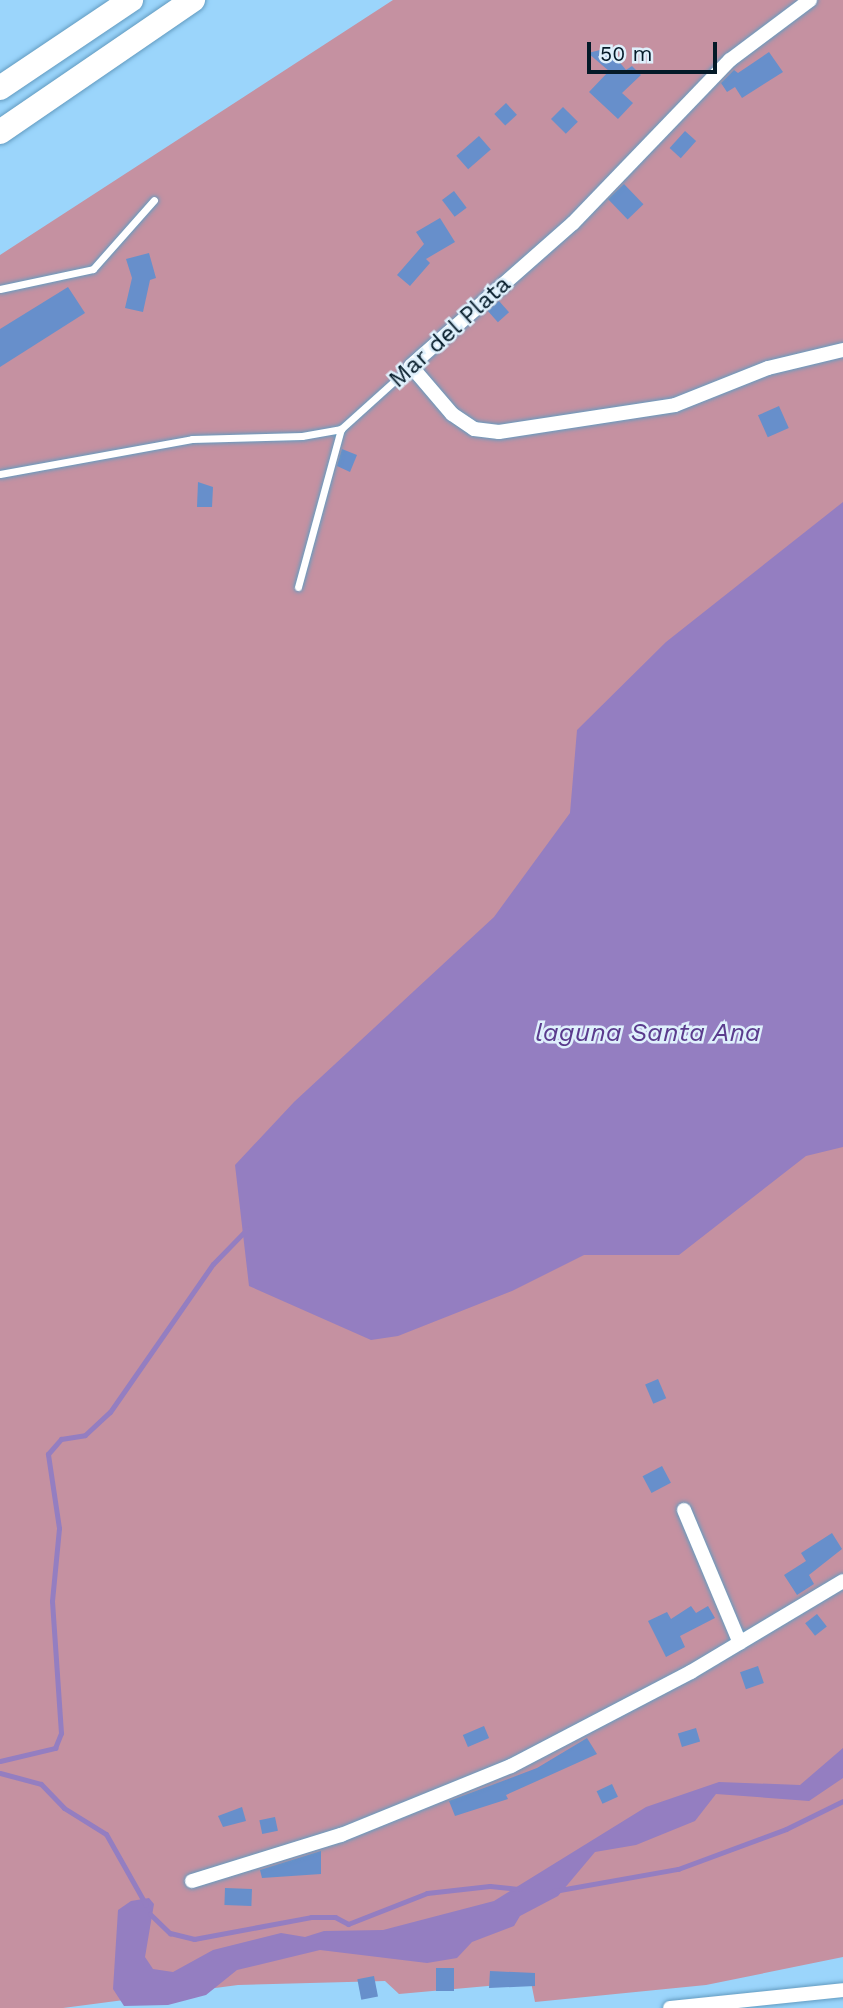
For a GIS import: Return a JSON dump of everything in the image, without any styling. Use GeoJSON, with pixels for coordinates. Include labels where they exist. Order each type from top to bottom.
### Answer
{"type":"FeatureCollection","features":[{"type":"Feature","properties":{"kind":"highway"},"geometry":{"type":"LineString","coordinates":[[0,88],[131,0]]}},
{"type":"Feature","properties":{"kind":"highway"},"geometry":{"type":"LineString","coordinates":[[0,132],[193,0]]}},
{"type":"Feature","properties":{"kind":"street","name":"Mar del Plata"},"geometry":{"type":"LineString","coordinates":[[411,366],[573,223],[730,60],[810,0]]}},
{"type":"Feature","properties":{"kind":"street"},"geometry":{"type":"LineString","coordinates":[[411,366],[452,414],[474,429],[499,432],[675,405],[768,368],[843,350]]}},
{"type":"Feature","properties":{"kind":"street"},"geometry":{"type":"LineString","coordinates":[[684,1510],[740,1643]]}},
{"type":"Feature","properties":{"kind":"street"},"geometry":{"type":"LineString","coordinates":[[192,1881],[341,1835],[511,1766],[740,1643],[843,1581]]}},
{"type":"Feature","properties":{"kind":"street"},"geometry":{"type":"LineString","coordinates":[[670,2008],[843,1990]]}},
{"type":"Feature","properties":{"kind":"lane"},"geometry":{"type":"LineString","coordinates":[[0,289],[93,269],[154,200]]}},
{"type":"Feature","properties":{"kind":"lane","name":"Mar del Plata"},"geometry":{"type":"LineString","coordinates":[[341,429],[411,366]]}},
{"type":"Feature","properties":{"kind":"lane"},"geometry":{"type":"LineString","coordinates":[[0,474],[192,439],[341,429],[298,587]]}},
{"type":"Feature","properties":{"kind":"shaded area"},"geometry":{"type":"Polygon","coordinates":[[[393,0],[843,0],[843,1957],[706,1985],[535,2002],[531,1982],[399,1994],[385,1981],[238,1985],[63,2008],[0,2008],[0,255],[393,0]]]}},
{"type":"Feature","properties":{"kind":"water","name":"laguna Santa Ana"},"geometry":{"type":"Polygon","coordinates":[[[843,502],[843,1147],[806,1156],[679,1255],[584,1255],[512,1291],[398,1336],[371,1340],[249,1286],[235,1165],[294,1102],[494,917],[570,813],[577,730],[666,642],[843,502]]]}},
{"type":"Feature","properties":{"kind":"water"},"geometry":{"type":"Polygon","coordinates":[[[843,1748],[843,1778],[809,1801],[716,1794],[695,1821],[636,1845],[595,1852],[558,1896],[520,1916],[514,1926],[472,1942],[457,1958],[427,1963],[320,1950],[237,1970],[206,1995],[168,2005],[124,2006],[113,1989],[118,1910],[131,1901],[149,1898],[154,1904],[145,1957],[153,1969],[173,1972],[213,1950],[281,1933],[305,1937],[324,1931],[383,1930],[494,1901],[646,1807],[719,1782],[800,1785],[843,1748]]]}},
{"type":"Feature","properties":{"kind":"building"},"geometry":{"type":"Polygon","coordinates":[[[608,48],[626,70],[632,66],[641,75],[622,93],[633,103],[618,119],[589,92],[609,71],[588,53],[608,48]]]}},
{"type":"Feature","properties":{"kind":"building"},"geometry":{"type":"Polygon","coordinates":[[[769,52],[783,72],[742,98],[735,87],[727,92],[721,83],[734,70],[738,73],[769,52]]]}},
{"type":"Feature","properties":{"kind":"building"},"geometry":{"type":"Polygon","coordinates":[[[506,103],[517,115],[505,126],[494,114],[506,103]]]}},
{"type":"Feature","properties":{"kind":"building"},"geometry":{"type":"Polygon","coordinates":[[[563,107],[578,122],[566,134],[551,119],[563,107]]]}},
{"type":"Feature","properties":{"kind":"building"},"geometry":{"type":"Polygon","coordinates":[[[685,131],[696,141],[681,158],[670,148],[685,131]]]}},
{"type":"Feature","properties":{"kind":"building"},"geometry":{"type":"Polygon","coordinates":[[[479,136],[491,150],[468,169],[456,156],[479,136]]]}},
{"type":"Feature","properties":{"kind":"building"},"geometry":{"type":"Polygon","coordinates":[[[624,184],[643,204],[628,219],[608,199],[624,184]]]}},
{"type":"Feature","properties":{"kind":"building"},"geometry":{"type":"Polygon","coordinates":[[[454,191],[467,208],[455,217],[442,200],[454,191]]]}},
{"type":"Feature","properties":{"kind":"building"},"geometry":{"type":"Polygon","coordinates":[[[440,218],[455,242],[426,259],[430,263],[410,286],[397,275],[424,244],[416,232],[440,218]]]}},
{"type":"Feature","properties":{"kind":"building"},"geometry":{"type":"Polygon","coordinates":[[[149,253],[156,278],[150,280],[143,312],[125,308],[132,278],[126,259],[149,253]]]}},
{"type":"Feature","properties":{"kind":"building"},"geometry":{"type":"Polygon","coordinates":[[[68,287],[85,313],[0,367],[0,329],[68,287]]]}},
{"type":"Feature","properties":{"kind":"building"},"geometry":{"type":"Polygon","coordinates":[[[499,301],[509,312],[498,322],[488,311],[499,301]]]}},
{"type":"Feature","properties":{"kind":"building"},"geometry":{"type":"Polygon","coordinates":[[[779,406],[789,428],[768,437],[758,415],[779,406]]]}},
{"type":"Feature","properties":{"kind":"building"},"geometry":{"type":"Polygon","coordinates":[[[342,449],[357,455],[350,472],[337,466],[342,449]]]}},
{"type":"Feature","properties":{"kind":"building"},"geometry":{"type":"Polygon","coordinates":[[[198,482],[213,487],[212,507],[197,507],[198,482]]]}},
{"type":"Feature","properties":{"kind":"building"},"geometry":{"type":"Polygon","coordinates":[[[658,1379],[666,1398],[653,1404],[645,1384],[658,1379]]]}},
{"type":"Feature","properties":{"kind":"building"},"geometry":{"type":"Polygon","coordinates":[[[662,1466],[671,1483],[651,1493],[643,1476],[662,1466]]]}},
{"type":"Feature","properties":{"kind":"building"},"geometry":{"type":"Polygon","coordinates":[[[832,1533],[842,1549],[809,1575],[814,1584],[797,1595],[784,1575],[806,1561],[801,1553],[832,1533]]]}},
{"type":"Feature","properties":{"kind":"building"},"geometry":{"type":"Polygon","coordinates":[[[691,1606],[696,1613],[708,1606],[715,1618],[680,1636],[685,1647],[666,1657],[648,1621],[667,1612],[671,1619],[691,1606]]]}},
{"type":"Feature","properties":{"kind":"building"},"geometry":{"type":"Polygon","coordinates":[[[817,1614],[827,1627],[815,1636],[805,1623],[817,1614]]]}},
{"type":"Feature","properties":{"kind":"building"},"geometry":{"type":"Polygon","coordinates":[[[758,1666],[764,1683],[746,1689],[740,1672],[758,1666]]]}},
{"type":"Feature","properties":{"kind":"building"},"geometry":{"type":"Polygon","coordinates":[[[484,1726],[489,1738],[468,1747],[463,1735],[484,1726]]]}},
{"type":"Feature","properties":{"kind":"building"},"geometry":{"type":"Polygon","coordinates":[[[696,1728],[700,1741],[682,1747],[678,1734],[696,1728]]]}},
{"type":"Feature","properties":{"kind":"building"},"geometry":{"type":"Polygon","coordinates":[[[587,1738],[597,1754],[506,1795],[508,1799],[455,1816],[449,1801],[537,1768],[587,1738]]]}},
{"type":"Feature","properties":{"kind":"building"},"geometry":{"type":"Polygon","coordinates":[[[612,1784],[618,1797],[603,1804],[597,1791],[612,1784]]]}},
{"type":"Feature","properties":{"kind":"building"},"geometry":{"type":"Polygon","coordinates":[[[242,1807],[246,1821],[223,1827],[218,1816],[242,1807]]]}},
{"type":"Feature","properties":{"kind":"building"},"geometry":{"type":"Polygon","coordinates":[[[275,1817],[278,1831],[262,1834],[259,1820],[275,1817]]]}},
{"type":"Feature","properties":{"kind":"building"},"geometry":{"type":"Polygon","coordinates":[[[321,1851],[321,1874],[262,1878],[260,1870],[321,1851]]]}},
{"type":"Feature","properties":{"kind":"building"},"geometry":{"type":"Polygon","coordinates":[[[225,1888],[252,1889],[251,1906],[224,1905],[225,1888]]]}},
{"type":"Feature","properties":{"kind":"building"},"geometry":{"type":"Polygon","coordinates":[[[436,1968],[454,1968],[454,1991],[436,1991],[436,1968]]]}},
{"type":"Feature","properties":{"kind":"building"},"geometry":{"type":"Polygon","coordinates":[[[490,1971],[535,1973],[535,1986],[489,1988],[490,1971]]]}},
{"type":"Feature","properties":{"kind":"building"},"geometry":{"type":"Polygon","coordinates":[[[374,1976],[378,1997],[361,2000],[357,1979],[374,1976]]]}},
{"type":"Feature","properties":{"kind":"waterway"},"geometry":{"type":"LineString","coordinates":[[0,1761],[55,1748],[61,1733],[52,1601],[59,1528],[48,1454],[61,1439],[85,1435],[110,1412],[213,1264],[247,1229]]}},
{"type":"Feature","properties":{"kind":"waterway"},"geometry":{"type":"LineString","coordinates":[[0,1773],[41,1784],[64,1808],[106,1834],[146,1905]]}},
{"type":"Feature","properties":{"kind":"waterway"},"geometry":{"type":"LineString","coordinates":[[554,1891],[678,1869],[786,1829],[843,1801]]}},
{"type":"Feature","properties":{"kind":"waterway"},"geometry":{"type":"LineString","coordinates":[[150,1914],[170,1933],[194,1939],[311,1917],[335,1917],[348,1924],[427,1893],[490,1886],[520,1889]]}}]}
